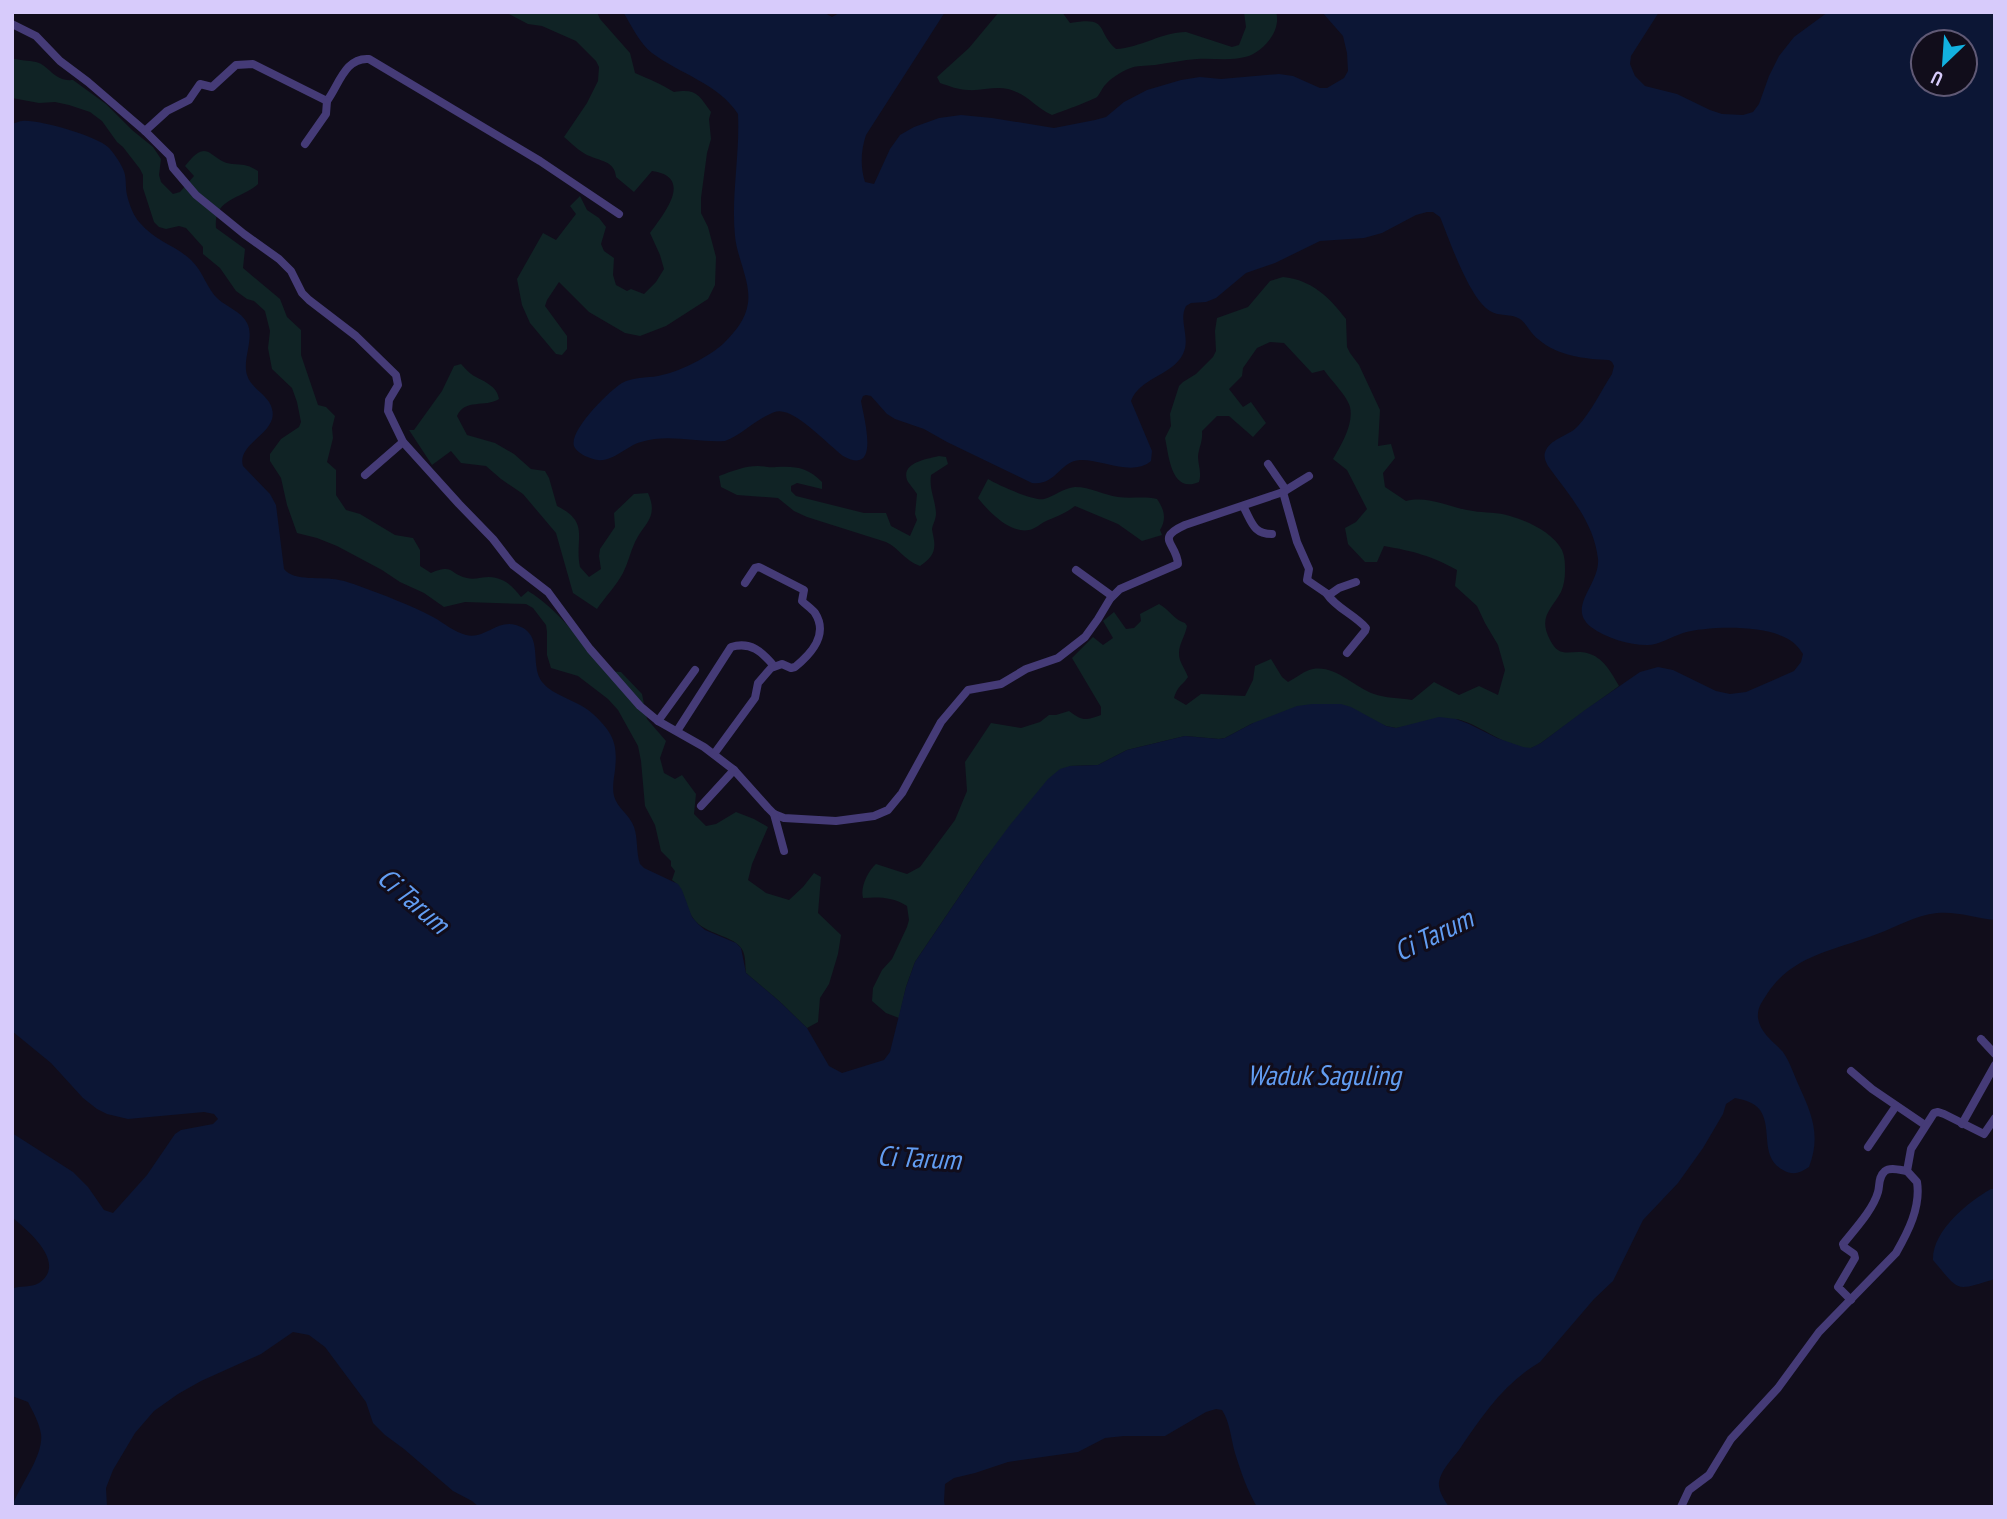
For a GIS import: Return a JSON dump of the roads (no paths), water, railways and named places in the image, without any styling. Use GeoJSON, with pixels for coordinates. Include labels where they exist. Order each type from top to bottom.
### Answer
{"type":"FeatureCollection","features":[{"type":"Feature","properties":{"kind":"street"},"geometry":{"type":"LineString","coordinates":[[12,24],[36,36],[60,61],[145,131],[170,156],[172,166],[196,195],[279,259],[309,300],[356,336],[396,375],[398,385],[388,411],[403,442],[458,505],[493,539],[513,565],[548,592],[590,649],[640,706],[659,721],[714,754],[734,770],[775,814],[783,851]]}},
{"type":"Feature","properties":{"kind":"street"},"geometry":{"type":"LineString","coordinates":[[306,144],[326,114],[327,101],[346,69],[361,58],[369,59],[540,161],[620,214]]}},
{"type":"Feature","properties":{"kind":"street"},"geometry":{"type":"LineString","coordinates":[[145,131],[167,111],[188,100],[200,84],[212,88],[238,65],[255,65],[327,101]]}},
{"type":"Feature","properties":{"kind":"street"},"geometry":{"type":"LineString","coordinates":[[365,475],[403,442]]}},
{"type":"Feature","properties":{"kind":"street"},"geometry":{"type":"LineString","coordinates":[[1268,464],[1284,491],[1297,542],[1309,569],[1306,579],[1366,628],[1348,653]]}},
{"type":"Feature","properties":{"kind":"street"},"geometry":{"type":"LineString","coordinates":[[775,814],[793,819],[836,821],[874,816],[888,810],[902,793],[941,722],[968,690],[1001,684],[1026,669],[1058,658],[1076,645],[1091,630],[1112,597],[1126,585],[1178,564],[1168,542],[1172,532],[1185,525],[1284,491],[1308,476]]}},
{"type":"Feature","properties":{"kind":"street"},"geometry":{"type":"LineString","coordinates":[[1243,506],[1257,531],[1272,534]]}},
{"type":"Feature","properties":{"kind":"street"},"geometry":{"type":"LineString","coordinates":[[714,754],[755,698],[758,683],[775,666],[782,664],[792,668],[800,663],[821,633],[814,611],[803,603],[804,590],[759,567],[755,568],[746,583]]}},
{"type":"Feature","properties":{"kind":"street"},"geometry":{"type":"LineString","coordinates":[[1076,570],[1112,597]]}},
{"type":"Feature","properties":{"kind":"street"},"geometry":{"type":"LineString","coordinates":[[1327,594],[1356,582]]}},
{"type":"Feature","properties":{"kind":"street"},"geometry":{"type":"LineString","coordinates":[[677,732],[731,647],[751,646],[775,666]]}},
{"type":"Feature","properties":{"kind":"street"},"geometry":{"type":"LineString","coordinates":[[659,721],[695,670]]}},
{"type":"Feature","properties":{"kind":"street"},"geometry":{"type":"LineString","coordinates":[[701,806],[734,770]]}},
{"type":"Feature","properties":{"kind":"street"},"geometry":{"type":"LineString","coordinates":[[1981,1039],[1995,1054]]}},
{"type":"Feature","properties":{"kind":"street"},"geometry":{"type":"LineString","coordinates":[[1962,1124],[1995,1065]]}},
{"type":"Feature","properties":{"kind":"street"},"geometry":{"type":"LineString","coordinates":[[1851,1071],[1925,1125]]}},
{"type":"Feature","properties":{"kind":"street"},"geometry":{"type":"LineString","coordinates":[[1868,1147],[1896,1106]]}},
{"type":"Feature","properties":{"kind":"street"},"geometry":{"type":"LineString","coordinates":[[1907,1171],[1911,1149],[1936,1112],[1985,1134],[1995,1118]]}},
{"type":"Feature","properties":{"kind":"street"},"geometry":{"type":"LineString","coordinates":[[1681,1507],[1690,1489],[1709,1475],[1731,1438],[1778,1388],[1819,1332],[1851,1300],[1896,1253],[1913,1216],[1918,1189],[1917,1182],[1907,1171],[1885,1171],[1878,1183],[1878,1193],[1863,1219],[1843,1244],[1855,1258],[1838,1287],[1851,1300]]}},
{"type":"Feature","properties":{"kind":"water","name":"Waduk Saguling"},"geometry":{"type":"Polygon","coordinates":[[[623,12],[823,12],[832,17],[841,12],[945,12],[866,135],[862,170],[865,182],[874,184],[890,149],[900,135],[939,118],[961,115],[1054,128],[1106,117],[1124,102],[1147,90],[1200,77],[1221,79],[1279,74],[1327,88],[1344,78],[1348,71],[1347,53],[1343,36],[1322,12],[1659,12],[1631,56],[1630,64],[1635,76],[1645,86],[1677,94],[1710,110],[1722,114],[1743,115],[1753,112],[1759,104],[1779,56],[1794,37],[1828,12],[1995,12],[1995,920],[1952,913],[1921,916],[1817,955],[1790,970],[1778,981],[1762,1002],[1758,1018],[1764,1033],[1788,1060],[1811,1116],[1815,1135],[1809,1167],[1793,1173],[1776,1164],[1771,1158],[1764,1118],[1758,1107],[1735,1098],[1726,1104],[1703,1148],[1678,1183],[1643,1220],[1613,1281],[1540,1362],[1515,1380],[1495,1401],[1447,1465],[1439,1485],[1449,1507],[1257,1507],[1235,1453],[1227,1420],[1222,1410],[1216,1409],[1165,1436],[1105,1438],[1078,1452],[1008,1462],[954,1478],[945,1484],[945,1507],[479,1507],[453,1491],[385,1435],[373,1423],[366,1402],[325,1347],[309,1335],[293,1332],[261,1354],[201,1381],[154,1411],[135,1433],[113,1470],[106,1488],[107,1507],[12,1507],[39,1452],[41,1434],[28,1402],[12,1396],[12,1289],[39,1283],[47,1275],[49,1266],[42,1247],[12,1217],[12,1133],[73,1172],[88,1187],[104,1210],[113,1213],[147,1175],[175,1134],[181,1130],[213,1124],[218,1119],[214,1114],[204,1112],[128,1119],[107,1114],[83,1098],[51,1063],[12,1031],[12,124],[30,121],[53,125],[80,133],[108,147],[124,172],[128,199],[138,220],[152,234],[191,260],[214,295],[245,319],[250,335],[247,375],[270,404],[272,417],[264,432],[246,451],[243,466],[270,494],[276,505],[284,569],[294,576],[339,580],[359,586],[415,608],[466,635],[479,635],[509,624],[525,629],[534,643],[539,676],[547,688],[588,709],[613,739],[616,753],[614,796],[634,827],[640,864],[678,884],[692,917],[705,930],[736,943],[741,948],[746,973],[807,1028],[829,1066],[842,1073],[884,1060],[890,1052],[915,962],[1010,825],[1048,779],[1060,769],[1098,765],[1127,750],[1185,736],[1225,738],[1253,723],[1297,706],[1312,704],[1341,704],[1386,726],[1396,728],[1439,717],[1456,719],[1497,738],[1531,748],[1640,672],[1658,667],[1673,670],[1716,691],[1730,694],[1746,692],[1794,671],[1801,662],[1803,654],[1793,642],[1762,630],[1706,629],[1683,633],[1656,644],[1640,645],[1604,634],[1591,627],[1584,619],[1583,604],[1597,569],[1596,546],[1586,521],[1548,466],[1545,454],[1552,443],[1583,420],[1612,374],[1614,366],[1609,360],[1562,353],[1536,337],[1520,319],[1490,311],[1482,304],[1468,282],[1440,217],[1433,212],[1416,215],[1382,233],[1364,238],[1320,241],[1275,263],[1246,273],[1216,298],[1186,306],[1183,317],[1186,341],[1183,354],[1172,367],[1141,387],[1131,401],[1152,451],[1151,461],[1143,466],[1126,467],[1089,460],[1073,461],[1047,481],[1032,483],[924,429],[895,419],[871,396],[866,395],[861,401],[867,432],[866,453],[862,459],[843,456],[791,414],[780,411],[725,441],[652,439],[635,444],[604,460],[585,456],[575,448],[576,433],[608,394],[626,381],[675,371],[710,354],[736,330],[748,303],[748,287],[736,244],[734,221],[738,114],[710,87],[652,53],[639,39],[623,12]]]}},
{"type":"Feature","properties":{"kind":"water"},"geometry":{"type":"Polygon","coordinates":[[[1991,1189],[1995,1189],[1995,1279],[1972,1286],[1959,1286],[1949,1279],[1933,1260],[1934,1249],[1938,1238],[1953,1218],[1991,1189]]]}},
{"type":"Feature","properties":{"kind":"water label","name":"Ci Tarum"},"geometry":{"type":"Point","coordinates":[414,900]}},
{"type":"Feature","properties":{"kind":"water label","name":"Ci Tarum"},"geometry":{"type":"Point","coordinates":[1433,934]}},
{"type":"Feature","properties":{"kind":"water label","name":"Ci Tarum"},"geometry":{"type":"Point","coordinates":[919,1157]}}]}
